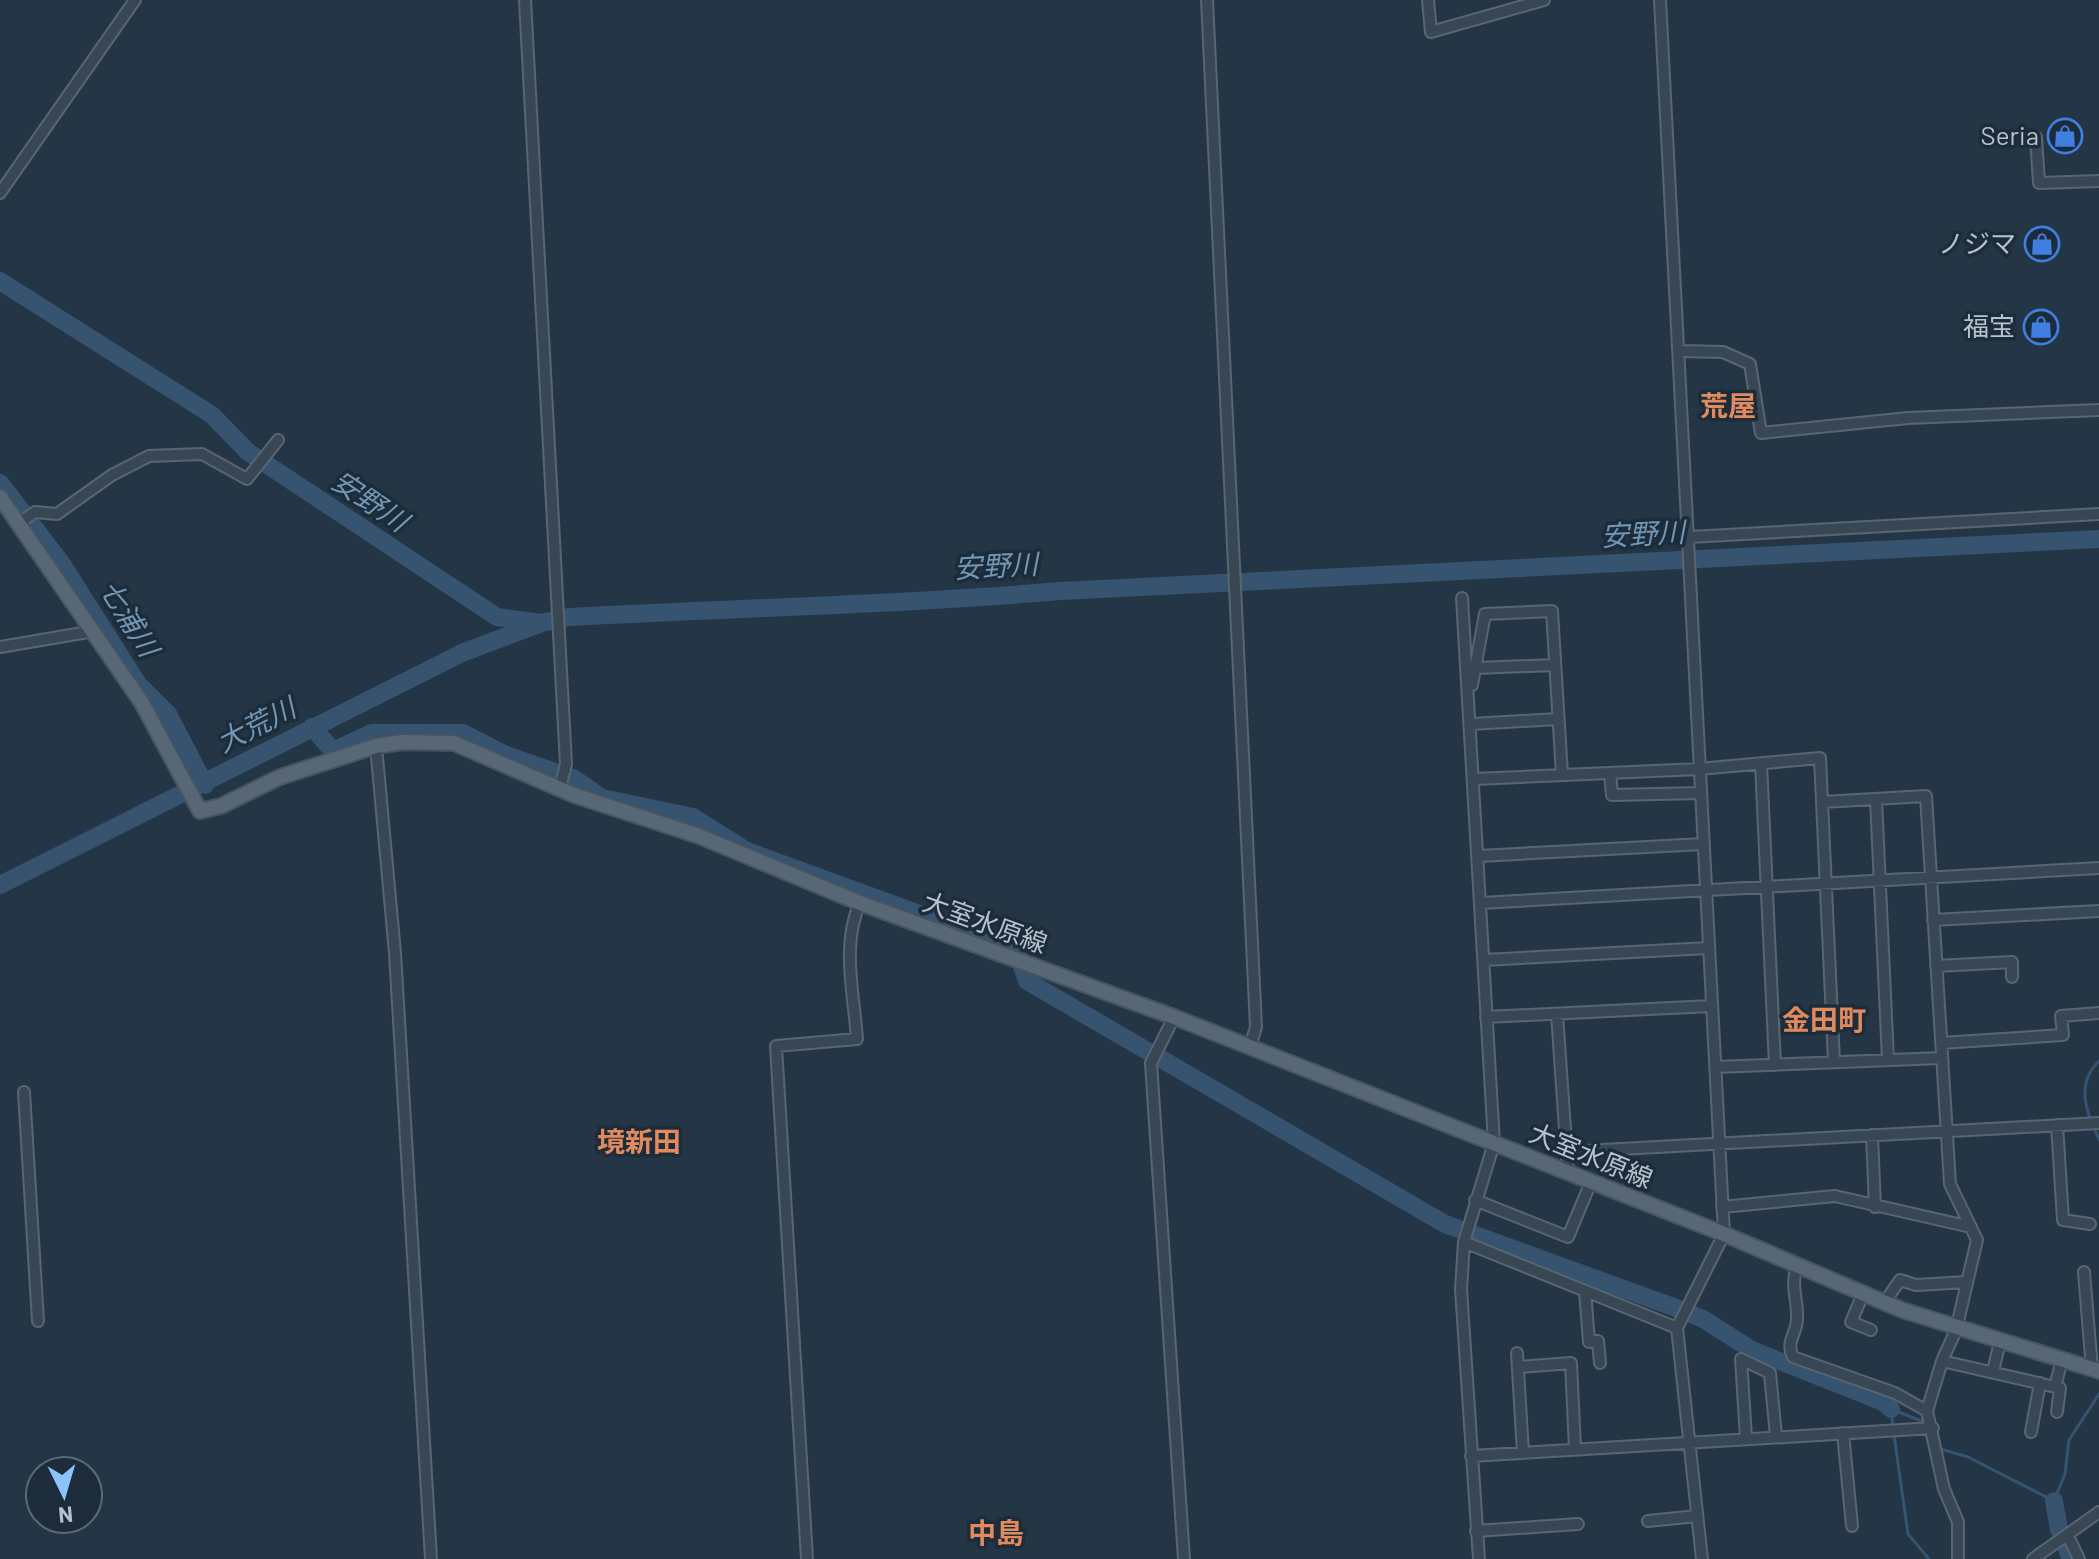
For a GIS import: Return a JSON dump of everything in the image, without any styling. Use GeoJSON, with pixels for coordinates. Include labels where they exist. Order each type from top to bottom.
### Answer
{"type":"FeatureCollection","features":[{"type":"Feature","properties":{"kind":"main road","name":"大室水原線"},"geometry":{"type":"LineString","coordinates":[[0,497],[142,703],[200,811],[221,806],[280,777],[376,746],[403,742],[454,743],[699,836],[860,903],[1174,1017],[1724,1234],[1884,1303],[1956,1330],[2096,1370]]}},
{"type":"Feature","properties":{"kind":"street"},"geometry":{"type":"LineString","coordinates":[[0,193],[135,0]]}},
{"type":"Feature","properties":{"kind":"street"},"geometry":{"type":"LineString","coordinates":[[525,0],[565,771],[561,785]]}},
{"type":"Feature","properties":{"kind":"street"},"geometry":{"type":"LineString","coordinates":[[1207,0],[1256,1027],[1250,1047]]}},
{"type":"Feature","properties":{"kind":"street"},"geometry":{"type":"LineString","coordinates":[[1428,0],[1431,32],[1544,0]]}},
{"type":"Feature","properties":{"kind":"street"},"geometry":{"type":"LineString","coordinates":[[1660,0],[1693,585],[1700,793],[1724,1234],[1677,1328],[1702,1559]]}},
{"type":"Feature","properties":{"kind":"street"},"geometry":{"type":"LineString","coordinates":[[2036,137],[2039,183],[2099,181]]}},
{"type":"Feature","properties":{"kind":"street"},"geometry":{"type":"LineString","coordinates":[[1680,351],[1723,352],[1750,364],[1761,433],[1908,418],[2099,410]]}},
{"type":"Feature","properties":{"kind":"street"},"geometry":{"type":"LineString","coordinates":[[18,524],[35,512],[57,514],[112,475],[149,456],[202,454],[247,479],[275,443]]}},
{"type":"Feature","properties":{"kind":"street"},"geometry":{"type":"LineString","coordinates":[[1690,539],[2099,514]]}},
{"type":"Feature","properties":{"kind":"street"},"geometry":{"type":"LineString","coordinates":[[1462,598],[1494,1143],[1464,1242],[1461,1289],[1479,1559]]}},
{"type":"Feature","properties":{"kind":"street"},"geometry":{"type":"LineString","coordinates":[[1469,699],[1485,614],[1552,611],[1562,775]]}},
{"type":"Feature","properties":{"kind":"street"},"geometry":{"type":"LineString","coordinates":[[0,647],[94,631]]}},
{"type":"Feature","properties":{"kind":"street"},"geometry":{"type":"LineString","coordinates":[[1475,668],[1555,665]]}},
{"type":"Feature","properties":{"kind":"street"},"geometry":{"type":"LineString","coordinates":[[1471,724],[1558,719]]}},
{"type":"Feature","properties":{"kind":"street"},"geometry":{"type":"LineString","coordinates":[[376,746],[395,953],[431,1559]]}},
{"type":"Feature","properties":{"kind":"street"},"geometry":{"type":"LineString","coordinates":[[1475,779],[1699,769],[1820,758],[1834,1062]]}},
{"type":"Feature","properties":{"kind":"street"},"geometry":{"type":"LineString","coordinates":[[1761,763],[1775,1065]]}},
{"type":"Feature","properties":{"kind":"street"},"geometry":{"type":"LineString","coordinates":[[1610,773],[1612,795],[1700,793]]}},
{"type":"Feature","properties":{"kind":"street"},"geometry":{"type":"LineString","coordinates":[[1823,802],[1926,796],[1950,1184],[1977,1240],[1956,1330],[1942,1361],[1927,1411],[1944,1489],[1958,1522],[1958,1559]]}},
{"type":"Feature","properties":{"kind":"street"},"geometry":{"type":"LineString","coordinates":[[1876,799],[1888,1060]]}},
{"type":"Feature","properties":{"kind":"street"},"geometry":{"type":"LineString","coordinates":[[1479,856],[1703,844]]}},
{"type":"Feature","properties":{"kind":"street"},"geometry":{"type":"LineString","coordinates":[[1481,903],[2099,868]]}},
{"type":"Feature","properties":{"kind":"street"},"geometry":{"type":"LineString","coordinates":[[807,1559],[776,1046],[857,1039],[849,945],[851,921],[860,903]]}},
{"type":"Feature","properties":{"kind":"street"},"geometry":{"type":"LineString","coordinates":[[1933,920],[2099,911]]}},
{"type":"Feature","properties":{"kind":"street"},"geometry":{"type":"LineString","coordinates":[[1484,960],[1708,948]]}},
{"type":"Feature","properties":{"kind":"street"},"geometry":{"type":"LineString","coordinates":[[1936,966],[2012,962],[2012,977]]}},
{"type":"Feature","properties":{"kind":"street"},"geometry":{"type":"LineString","coordinates":[[1486,1017],[1711,1006]]}},
{"type":"Feature","properties":{"kind":"street"},"geometry":{"type":"LineString","coordinates":[[1941,1043],[2063,1035],[2061,1016],[2099,1013]]}},
{"type":"Feature","properties":{"kind":"street"},"geometry":{"type":"LineString","coordinates":[[1557,1014],[1568,1173]]}},
{"type":"Feature","properties":{"kind":"street"},"geometry":{"type":"LineString","coordinates":[[1174,1017],[1151,1063],[1184,1559]]}},
{"type":"Feature","properties":{"kind":"street"},"geometry":{"type":"LineString","coordinates":[[1715,1067],[1941,1058]]}},
{"type":"Feature","properties":{"kind":"street"},"geometry":{"type":"LineString","coordinates":[[24,1092],[38,1321]]}},
{"type":"Feature","properties":{"kind":"street"},"geometry":{"type":"LineString","coordinates":[[1566,1152],[2099,1123]]}},
{"type":"Feature","properties":{"kind":"street"},"geometry":{"type":"LineString","coordinates":[[2057,1125],[2063,1220],[2090,1224]]}},
{"type":"Feature","properties":{"kind":"street"},"geometry":{"type":"LineString","coordinates":[[1872,1135],[1875,1207]]}},
{"type":"Feature","properties":{"kind":"street"},"geometry":{"type":"LineString","coordinates":[[1475,1200],[1568,1237],[1591,1182]]}},
{"type":"Feature","properties":{"kind":"street"},"geometry":{"type":"LineString","coordinates":[[1722,1207],[1835,1196],[1971,1227]]}},
{"type":"Feature","properties":{"kind":"street"},"geometry":{"type":"LineString","coordinates":[[1464,1242],[1677,1328]]}},
{"type":"Feature","properties":{"kind":"street"},"geometry":{"type":"LineString","coordinates":[[1797,1266],[1792,1290],[1797,1319],[1789,1345],[1793,1357],[1895,1393],[1927,1411]]}},
{"type":"Feature","properties":{"kind":"street"},"geometry":{"type":"LineString","coordinates":[[2084,1272],[2096,1370]]}},
{"type":"Feature","properties":{"kind":"street"},"geometry":{"type":"LineString","coordinates":[[1884,1303],[1900,1280],[1916,1285],[1967,1282]]}},
{"type":"Feature","properties":{"kind":"street"},"geometry":{"type":"LineString","coordinates":[[1585,1291],[1589,1342],[1598,1341],[1600,1363]]}},
{"type":"Feature","properties":{"kind":"street"},"geometry":{"type":"LineString","coordinates":[[1863,1294],[1851,1322],[1871,1330]]}},
{"type":"Feature","properties":{"kind":"street"},"geometry":{"type":"LineString","coordinates":[[1993,1371],[2000,1342]]}},
{"type":"Feature","properties":{"kind":"street"},"geometry":{"type":"LineString","coordinates":[[1517,1353],[1523,1453]]}},
{"type":"Feature","properties":{"kind":"street"},"geometry":{"type":"LineString","coordinates":[[1746,1438],[1741,1359],[1770,1373],[1776,1436]]}},
{"type":"Feature","properties":{"kind":"street"},"geometry":{"type":"LineString","coordinates":[[2055,1387],[2062,1360]]}},
{"type":"Feature","properties":{"kind":"street"},"geometry":{"type":"LineString","coordinates":[[1942,1361],[2060,1388],[2057,1412]]}},
{"type":"Feature","properties":{"kind":"street"},"geometry":{"type":"LineString","coordinates":[[1519,1367],[1571,1363],[1575,1449]]}},
{"type":"Feature","properties":{"kind":"street"},"geometry":{"type":"LineString","coordinates":[[2031,1432],[2040,1383]]}},
{"type":"Feature","properties":{"kind":"street"},"geometry":{"type":"LineString","coordinates":[[1471,1456],[1933,1428]]}},
{"type":"Feature","properties":{"kind":"street"},"geometry":{"type":"LineString","coordinates":[[1843,1433],[1852,1526]]}},
{"type":"Feature","properties":{"kind":"street"},"geometry":{"type":"LineString","coordinates":[[2033,1559],[2099,1512]]}},
{"type":"Feature","properties":{"kind":"street"},"geometry":{"type":"LineString","coordinates":[[1648,1521],[1697,1516]]}},
{"type":"Feature","properties":{"kind":"street"},"geometry":{"type":"LineString","coordinates":[[1476,1531],[1578,1524]]}},
{"type":"Feature","properties":{"kind":"street"},"geometry":{"type":"LineString","coordinates":[[2068,1536],[2079,1559]]}},
{"type":"Feature","properties":{"kind":"waterway","name":"安野川"},"geometry":{"type":"LineString","coordinates":[[0,281],[212,415],[248,452],[497,617],[541,623],[569,617],[2099,539]]}},
{"type":"Feature","properties":{"kind":"waterway","name":"七浦川"},"geometry":{"type":"LineString","coordinates":[[0,483],[62,564],[138,684],[168,714],[205,785]]}},
{"type":"Feature","properties":{"kind":"waterway","name":"大荒川"},"geometry":{"type":"LineString","coordinates":[[0,885],[462,653],[539,624]]}},
{"type":"Feature","properties":{"kind":"waterway"},"geometry":{"type":"LineString","coordinates":[[312,727],[333,751],[372,733],[463,733],[506,755],[575,779],[602,798],[693,817],[747,851],[1016,949],[1027,981],[1445,1224],[1703,1319],[1752,1350],[1883,1402],[1891,1409]]}},
{"type":"Feature","properties":{"kind":"waterway"},"geometry":{"type":"LineString","coordinates":[[2099,1061],[2087,1079],[2085,1089],[2087,1109],[2099,1139]]}},
{"type":"Feature","properties":{"kind":"waterway"},"geometry":{"type":"LineString","coordinates":[[1937,1448],[1968,1457],[2054,1501],[2065,1474],[2069,1440],[2099,1394]]}},
{"type":"Feature","properties":{"kind":"waterway"},"geometry":{"type":"LineString","coordinates":[[1893,1428],[1891,1409],[1924,1422]]}},
{"type":"Feature","properties":{"kind":"waterway"},"geometry":{"type":"LineString","coordinates":[[1894,1435],[1908,1534],[1929,1559]]}},
{"type":"Feature","properties":{"kind":"waterway"},"geometry":{"type":"LineString","coordinates":[[2054,1501],[2059,1529],[2071,1559]]}},
{"type":"Feature","properties":{"kind":"place","name":"Seria"},"geometry":{"type":"Point","coordinates":[2065,136]}},
{"type":"Feature","properties":{"kind":"place","name":"ノジマ"},"geometry":{"type":"Point","coordinates":[2042,244]}},
{"type":"Feature","properties":{"kind":"place","name":"福宝"},"geometry":{"type":"Point","coordinates":[2041,327]}},
{"type":"Feature","properties":{"kind":"district","name":"荒屋"},"geometry":{"type":"Point","coordinates":[1728,406]}},
{"type":"Feature","properties":{"kind":"district","name":"金田町"},"geometry":{"type":"Point","coordinates":[1824,1020]}},
{"type":"Feature","properties":{"kind":"district","name":"境新田"},"geometry":{"type":"Point","coordinates":[639,1142]}},
{"type":"Feature","properties":{"kind":"district","name":"中島"},"geometry":{"type":"Point","coordinates":[996,1533]}}]}
